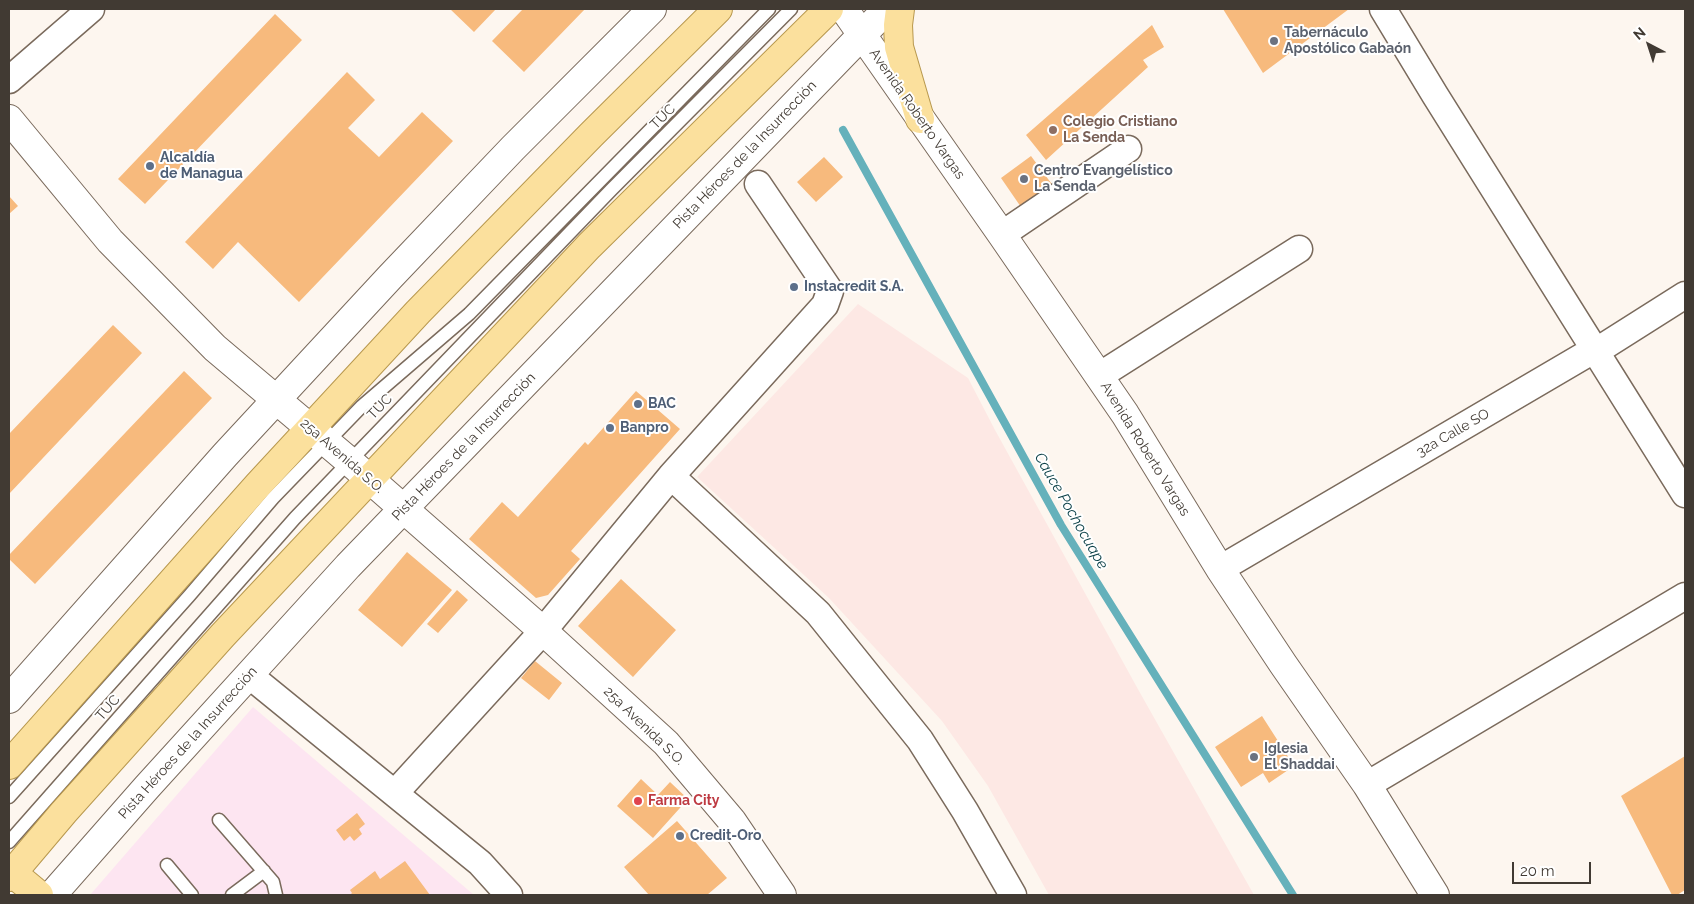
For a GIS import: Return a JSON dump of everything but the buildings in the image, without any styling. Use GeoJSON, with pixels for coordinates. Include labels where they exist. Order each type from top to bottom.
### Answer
{"type":"FeatureCollection","features":[{"type":"Feature","properties":{"kind":"main road"},"geometry":{"type":"LineString","coordinates":[[9,765],[258,485],[319,435],[418,312],[718,9]]}},
{"type":"Feature","properties":{"kind":"main road"},"geometry":{"type":"LineString","coordinates":[[39,895],[10,873],[64,812],[224,635],[589,246],[829,9]]}},
{"type":"Feature","properties":{"kind":"main road"},"geometry":{"type":"LineString","coordinates":[[900,9],[898,25],[899,47],[920,119]]}},
{"type":"Feature","properties":{"kind":"street"},"geometry":{"type":"LineString","coordinates":[[9,80],[91,9]]}},
{"type":"Feature","properties":{"kind":"street"},"geometry":{"type":"LineString","coordinates":[[9,699],[225,455],[396,270],[512,148],[652,9]]}},
{"type":"Feature","properties":{"kind":"street","name":"Avenida Roberto Vargas"},"geometry":{"type":"LineString","coordinates":[[844,9],[1125,414],[1220,569],[1282,664],[1367,785],[1435,895]]}},
{"type":"Feature","properties":{"kind":"street","name":"Pista Héroes de la Insurrección"},"geometry":{"type":"LineString","coordinates":[[52,895],[147,787],[348,566],[887,9]]}},
{"type":"Feature","properties":{"kind":"street"},"geometry":{"type":"LineString","coordinates":[[1383,9],[1685,494]]}},
{"type":"Feature","properties":{"kind":"street","name":"25a Avenida S.O."},"geometry":{"type":"LineString","coordinates":[[9,119],[110,241],[215,348],[371,480],[543,631],[666,743],[732,821],[782,895]]}},
{"type":"Feature","properties":{"kind":"street"},"geometry":{"type":"LineString","coordinates":[[1010,229],[1128,149]]}},
{"type":"Feature","properties":{"kind":"street"},"geometry":{"type":"LineString","coordinates":[[396,793],[543,631],[671,476],[825,305],[830,291],[758,184]]}},
{"type":"Feature","properties":{"kind":"street"},"geometry":{"type":"LineString","coordinates":[[1099,376],[1299,249]]}},
{"type":"Feature","properties":{"kind":"street","name":"32a Calle SO"},"geometry":{"type":"LineString","coordinates":[[1220,569],[1585,356],[1595,352],[1685,295]]}},
{"type":"Feature","properties":{"kind":"street"},"geometry":{"type":"LineString","coordinates":[[671,476],[818,613],[920,740],[965,810],[1013,895]]}},
{"type":"Feature","properties":{"kind":"street"},"geometry":{"type":"LineString","coordinates":[[1367,785],[1685,596]]}},
{"type":"Feature","properties":{"kind":"street"},"geometry":{"type":"LineString","coordinates":[[249,676],[396,793],[480,863],[509,895]]}},
{"type":"Feature","properties":{"kind":"lane","name":"TUC"},"geometry":{"type":"LineString","coordinates":[[9,797],[189,596],[273,498],[319,435],[362,406],[468,314],[769,9]]}},
{"type":"Feature","properties":{"kind":"lane","name":"TUC"},"geometry":{"type":"LineString","coordinates":[[9,842],[295,518],[611,190],[791,9]]}},
{"type":"Feature","properties":{"kind":"lane"},"geometry":{"type":"LineString","coordinates":[[219,820],[273,882],[276,895]]}},
{"type":"Feature","properties":{"kind":"lane"},"geometry":{"type":"LineString","coordinates":[[167,865],[192,895]]}},
{"type":"Feature","properties":{"kind":"lane"},"geometry":{"type":"LineString","coordinates":[[232,895],[264,871]]}},
{"type":"Feature","properties":{"kind":"shaded area"},"geometry":{"type":"Polygon","coordinates":[[[858,304],[968,378],[1139,691],[1254,895],[1049,895],[988,786],[942,721],[829,598],[697,477],[858,304]]]}},
{"type":"Feature","properties":{"kind":"shaded area"},"geometry":{"type":"Polygon","coordinates":[[[253,707],[474,895],[90,895],[253,707]]]}},
{"type":"Feature","properties":{"kind":"waterway","name":"Cauce Pochocuape"},"geometry":{"type":"LineString","coordinates":[[843,130],[1061,525],[1293,895]]}},
{"type":"Feature","properties":{"kind":"place","name":"Tabernáculo Apostólico Gabaón"},"geometry":{"type":"Point","coordinates":[1274,41]}},
{"type":"Feature","properties":{"kind":"place","name":"Colegio Cristiano La Senda"},"geometry":{"type":"Point","coordinates":[1053,130]}},
{"type":"Feature","properties":{"kind":"place","name":"Alcaldía de Managua"},"geometry":{"type":"Point","coordinates":[150,166]}},
{"type":"Feature","properties":{"kind":"place","name":"Centro Evangelístico La Senda"},"geometry":{"type":"Point","coordinates":[1024,179]}},
{"type":"Feature","properties":{"kind":"place","name":"Instacredit S.A."},"geometry":{"type":"Point","coordinates":[794,287]}},
{"type":"Feature","properties":{"kind":"place","name":"BAC"},"geometry":{"type":"Point","coordinates":[638,404]}},
{"type":"Feature","properties":{"kind":"place","name":"Banpro"},"geometry":{"type":"Point","coordinates":[610,428]}},
{"type":"Feature","properties":{"kind":"place","name":"Iglesia El Shaddai"},"geometry":{"type":"Point","coordinates":[1254,757]}},
{"type":"Feature","properties":{"kind":"place","name":"Farma City"},"geometry":{"type":"Point","coordinates":[638,801]}},
{"type":"Feature","properties":{"kind":"place","name":"Credit-Oro"},"geometry":{"type":"Point","coordinates":[680,836]}}]}
